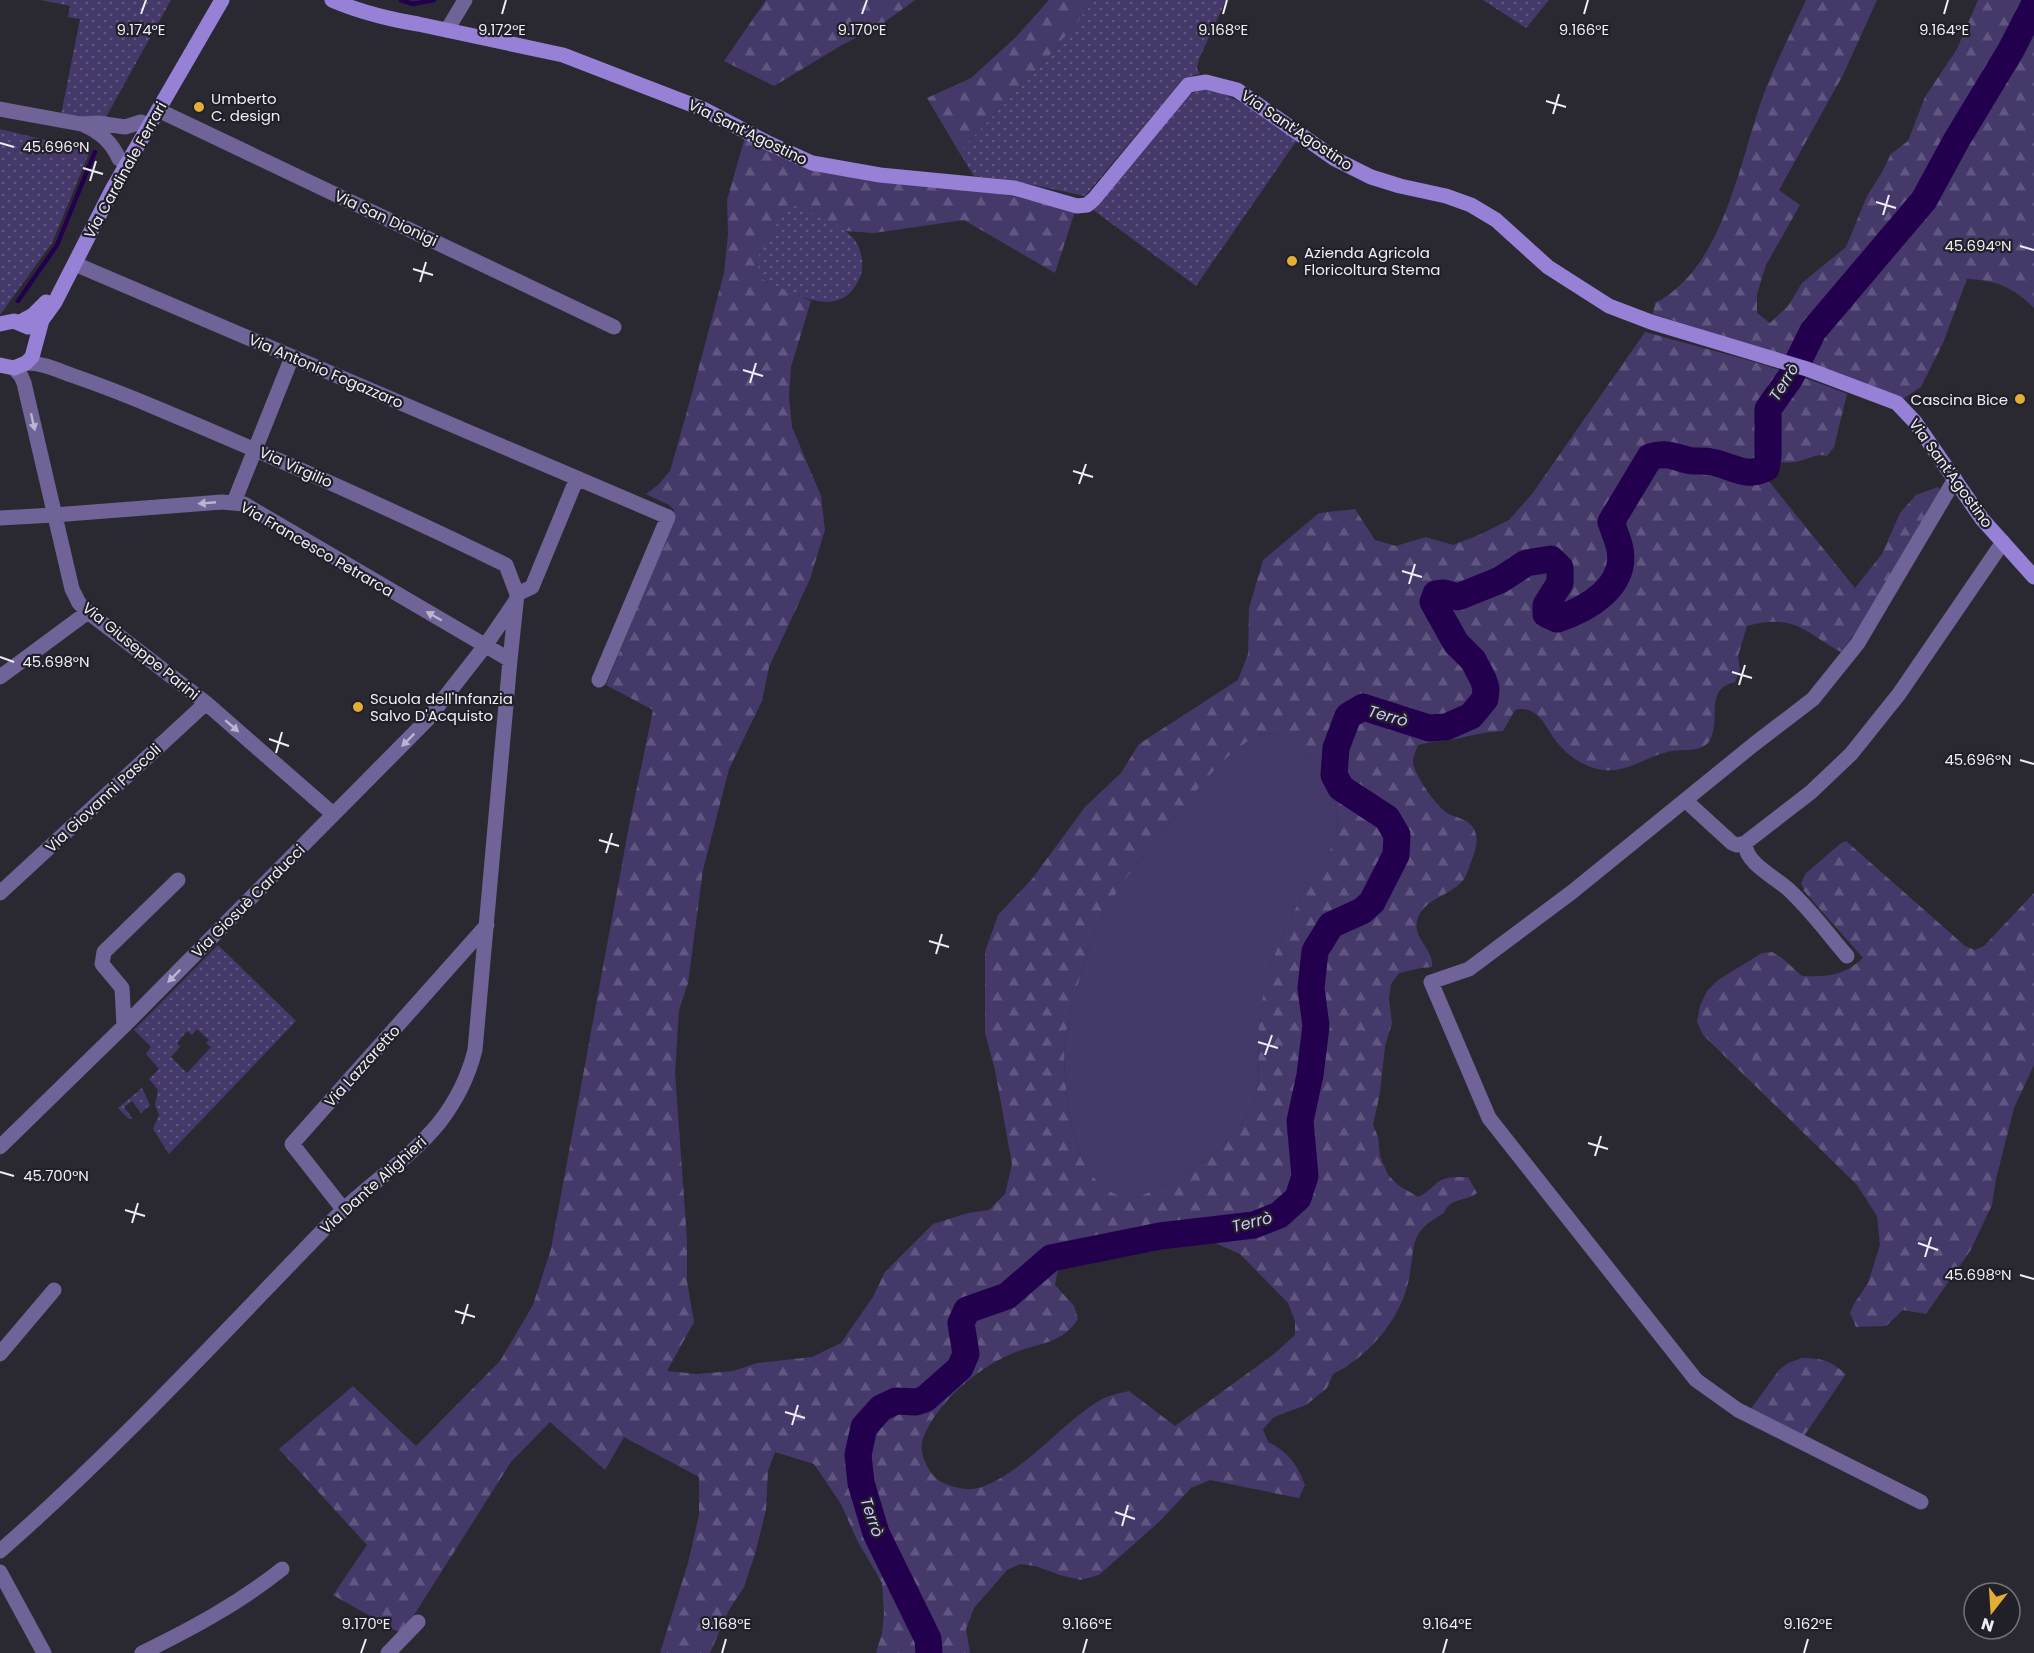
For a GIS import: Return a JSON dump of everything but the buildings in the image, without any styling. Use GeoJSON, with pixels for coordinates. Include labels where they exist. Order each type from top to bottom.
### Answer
{"type":"FeatureCollection","features":[{"type":"Feature","properties":{"kind":"street","name":"Via Cardinale Ferrari"},"geometry":{"type":"LineString","coordinates":[[20,322],[33,315],[45,304],[119,159],[211,0]]}},
{"type":"Feature","properties":{"kind":"street","name":"Via Cardinale Ferrari"},"geometry":{"type":"LineString","coordinates":[[8,365],[32,357],[42,320],[55,302],[113,188],[222,0]]}},
{"type":"Feature","properties":{"kind":"street","name":"Via Sant'Agostino"},"geometry":{"type":"LineString","coordinates":[[332,0],[364,13],[563,54],[703,109],[812,163],[880,175],[1014,188],[1077,206],[1087,205],[1094,200],[1188,85],[1206,81],[1237,90],[1335,159],[1371,177],[1446,196],[1471,205],[1496,220],[1548,267],[1609,306],[1651,322],[1807,369],[1897,403],[1916,422],[1982,519],[2034,577]]}},
{"type":"Feature","properties":{"kind":"street"},"geometry":{"type":"LineString","coordinates":[[447,30],[465,0]]}},
{"type":"Feature","properties":{"kind":"street"},"geometry":{"type":"LineString","coordinates":[[0,109],[81,124],[98,123],[125,127],[141,122]]}},
{"type":"Feature","properties":{"kind":"street","name":"Via San Dionigi"},"geometry":{"type":"LineString","coordinates":[[158,110],[614,327]]}},
{"type":"Feature","properties":{"kind":"street"},"geometry":{"type":"LineString","coordinates":[[81,124],[104,137],[119,159]]}},
{"type":"Feature","properties":{"kind":"street","name":"Via Antonio Fogazzaro"},"geometry":{"type":"LineString","coordinates":[[75,264],[668,517],[599,680]]}},
{"type":"Feature","properties":{"kind":"street"},"geometry":{"type":"LineString","coordinates":[[0,324],[20,322],[31,330],[39,353],[52,366]]}},
{"type":"Feature","properties":{"kind":"street"},"geometry":{"type":"LineString","coordinates":[[234,502],[292,357]]}},
{"type":"Feature","properties":{"kind":"street","name":"Via Virgilio"},"geometry":{"type":"LineString","coordinates":[[8,365],[40,363],[95,382],[254,449],[406,517],[506,565],[517,597]]}},
{"type":"Feature","properties":{"kind":"street","name":"Via Giuseppe Parini"},"geometry":{"type":"LineString","coordinates":[[8,365],[21,376],[24,382],[72,589],[79,603],[206,703],[333,814]]}},
{"type":"Feature","properties":{"kind":"street"},"geometry":{"type":"LineString","coordinates":[[517,597],[532,587],[577,478]]}},
{"type":"Feature","properties":{"kind":"street"},"geometry":{"type":"LineString","coordinates":[[1922,1502],[1738,1410],[1715,1396],[1696,1380],[1489,1118],[1431,982],[1469,969],[1572,892],[1684,800],[1813,699],[1858,643],[1955,479]]}},
{"type":"Feature","properties":{"kind":"street","name":"Via Francesco Petrarca"},"geometry":{"type":"LineString","coordinates":[[0,518],[234,502],[244,504],[510,660]]}},
{"type":"Feature","properties":{"kind":"street"},"geometry":{"type":"LineString","coordinates":[[1684,800],[1737,845],[1745,843],[1811,792],[1851,754],[1899,694],[2003,542]]}},
{"type":"Feature","properties":{"kind":"street","name":"Via Giosuè Carducci"},"geometry":{"type":"LineString","coordinates":[[0,1147],[124,1026],[427,720],[485,646],[517,597]]}},
{"type":"Feature","properties":{"kind":"street","name":"Via Dante Alighieri"},"geometry":{"type":"LineString","coordinates":[[0,1551],[110,1449],[343,1209],[407,1157],[439,1123],[459,1094],[469,1074],[475,1050],[517,597]]}},
{"type":"Feature","properties":{"kind":"street"},"geometry":{"type":"LineString","coordinates":[[0,677],[88,612]]}},
{"type":"Feature","properties":{"kind":"street","name":"Via Giovanni Pascoli"},"geometry":{"type":"LineString","coordinates":[[0,893],[206,703]]}},
{"type":"Feature","properties":{"kind":"street"},"geometry":{"type":"LineString","coordinates":[[1745,843],[1745,851],[1751,859],[1790,890],[1848,957]]}},
{"type":"Feature","properties":{"kind":"street"},"geometry":{"type":"LineString","coordinates":[[124,1026],[122,988],[102,964],[104,952],[178,880]]}},
{"type":"Feature","properties":{"kind":"street","name":"Via Lazzaretto"},"geometry":{"type":"LineString","coordinates":[[343,1209],[292,1144],[487,925]]}},
{"type":"Feature","properties":{"kind":"street"},"geometry":{"type":"LineString","coordinates":[[0,1354],[54,1290]]}},
{"type":"Feature","properties":{"kind":"street"},"geometry":{"type":"LineString","coordinates":[[141,1653],[213,1617],[257,1589],[282,1569]]}},
{"type":"Feature","properties":{"kind":"street"},"geometry":{"type":"LineString","coordinates":[[0,1572],[44,1653]]}},
{"type":"Feature","properties":{"kind":"street"},"geometry":{"type":"LineString","coordinates":[[388,1653],[418,1622]]}},
{"type":"Feature","properties":{"kind":"green space"},"geometry":{"type":"Polygon","coordinates":[[[41,0],[171,0],[106,117],[60,120],[80,19],[68,17],[70,6],[41,0]]]}},
{"type":"Feature","properties":{"kind":"green space"},"geometry":{"type":"Polygon","coordinates":[[[766,0],[915,0],[882,24],[774,86],[724,61],[766,0]]]}},
{"type":"Feature","properties":{"kind":"green space"},"geometry":{"type":"Polygon","coordinates":[[[1049,0],[1095,0],[1045,61],[959,152],[927,98],[971,78],[1015,38],[1049,0]]]}},
{"type":"Feature","properties":{"kind":"green space"},"geometry":{"type":"Polygon","coordinates":[[[1095,0],[1226,0],[1199,59],[1197,68],[1200,74],[1182,80],[1085,196],[1015,181],[974,176],[959,152],[1045,61],[1095,0]]]}},
{"type":"Feature","properties":{"kind":"green space"},"geometry":{"type":"Polygon","coordinates":[[[1483,0],[1549,0],[1526,28],[1483,0]]]}},
{"type":"Feature","properties":{"kind":"green space"},"geometry":{"type":"Polygon","coordinates":[[[1806,0],[1877,0],[1843,75],[1779,190],[1800,205],[1766,265],[1757,294],[1757,313],[1770,323],[1788,306],[1802,283],[1846,247],[1867,196],[1891,154],[1908,141],[1925,97],[1957,49],[1978,0],[2034,0],[2034,308],[2004,286],[1967,279],[1943,343],[1921,387],[1901,400],[1722,336],[1653,314],[1655,303],[1679,286],[1699,264],[1714,237],[1738,176],[1766,88],[1806,0]]]}},
{"type":"Feature","properties":{"kind":"green space"},"geometry":{"type":"Polygon","coordinates":[[[1206,88],[1242,103],[1297,140],[1196,286],[1092,209],[1178,105],[1192,93],[1206,88]]]}},
{"type":"Feature","properties":{"kind":"green space"},"geometry":{"type":"Polygon","coordinates":[[[0,129],[90,151],[52,243],[0,315],[0,129]]]}},
{"type":"Feature","properties":{"kind":"green space"},"geometry":{"type":"Polygon","coordinates":[[[745,137],[819,169],[1012,196],[1075,211],[1055,273],[964,220],[874,233],[845,231],[789,203],[758,277],[811,301],[791,367],[789,397],[792,427],[821,496],[825,530],[810,579],[769,667],[762,701],[729,769],[703,870],[688,983],[679,1010],[675,1073],[687,1239],[687,1281],[694,1322],[667,1371],[697,1374],[733,1371],[757,1363],[812,1357],[841,1343],[873,1297],[885,1272],[933,1224],[968,1213],[989,1210],[1005,1194],[1012,1164],[995,1070],[985,1033],[985,952],[998,915],[1032,879],[1085,807],[1121,773],[1139,744],[1238,680],[1248,654],[1249,608],[1263,560],[1319,513],[1355,509],[1375,540],[1396,546],[1426,537],[1453,545],[1509,520],[1532,494],[1645,332],[1772,368],[1847,394],[1834,447],[1827,456],[1788,463],[1778,462],[1770,470],[1767,479],[1855,588],[1882,554],[1900,513],[1916,495],[1938,487],[1950,503],[1841,652],[1788,623],[1763,623],[1747,626],[1738,656],[1740,670],[1735,682],[1719,691],[1716,698],[1713,732],[1710,740],[1702,747],[1667,752],[1622,769],[1597,769],[1572,757],[1558,744],[1539,717],[1524,709],[1515,710],[1503,731],[1418,745],[1413,762],[1422,783],[1444,811],[1472,826],[1476,835],[1476,844],[1464,879],[1459,885],[1425,907],[1417,921],[1418,933],[1430,955],[1432,967],[1399,973],[1391,984],[1389,999],[1392,1023],[1385,1046],[1380,1093],[1373,1125],[1378,1137],[1380,1156],[1388,1175],[1398,1185],[1418,1197],[1441,1180],[1468,1177],[1477,1193],[1450,1204],[1444,1213],[1432,1220],[1419,1233],[1405,1293],[1382,1335],[1359,1357],[1333,1374],[1327,1388],[1306,1405],[1274,1417],[1263,1429],[1268,1442],[1286,1454],[1299,1471],[1305,1485],[1299,1498],[1210,1480],[1191,1488],[1160,1521],[1099,1575],[1081,1580],[1035,1566],[1020,1564],[1007,1570],[974,1608],[966,1629],[970,1653],[876,1653],[882,1633],[884,1613],[882,1583],[857,1540],[841,1504],[814,1464],[775,1452],[768,1471],[766,1510],[755,1554],[744,1587],[729,1610],[710,1653],[660,1653],[688,1563],[699,1515],[699,1477],[624,1437],[605,1470],[550,1422],[511,1462],[402,1634],[333,1595],[367,1545],[279,1449],[353,1386],[416,1446],[500,1361],[533,1305],[551,1249],[629,826],[653,710],[606,685],[674,517],[674,510],[669,505],[646,494],[658,485],[670,471],[688,408],[724,273],[728,234],[727,200],[745,137]],[[1265,733],[1242,745],[1222,762],[1152,844],[1129,874],[1109,906],[1096,929],[1085,959],[1070,1011],[1064,1049],[1068,1104],[1077,1144],[1089,1171],[1097,1181],[1113,1193],[1125,1197],[1145,1194],[1184,1175],[1210,1157],[1242,1124],[1256,1094],[1260,1014],[1271,965],[1299,902],[1334,842],[1338,819],[1333,797],[1323,775],[1289,741],[1277,735],[1265,733]],[[1187,1240],[1058,1268],[1055,1285],[1074,1306],[1078,1319],[1058,1338],[1016,1352],[989,1366],[950,1397],[939,1410],[922,1441],[923,1456],[932,1474],[945,1484],[962,1488],[973,1489],[988,1485],[1019,1466],[1096,1403],[1109,1396],[1129,1391],[1175,1426],[1274,1354],[1295,1335],[1295,1321],[1288,1303],[1240,1254],[1215,1243],[1187,1240]]]}},
{"type":"Feature","properties":{"kind":"green space"},"geometry":{"type":"Polygon","coordinates":[[[789,203],[832,223],[848,233],[856,242],[861,256],[861,274],[853,290],[842,299],[829,302],[815,301],[758,277],[759,255],[789,203]]]}},
{"type":"Feature","properties":{"kind":"green space"},"geometry":{"type":"Polygon","coordinates":[[[1265,733],[1277,735],[1289,741],[1323,775],[1333,797],[1338,819],[1334,842],[1299,902],[1271,965],[1260,1014],[1256,1094],[1242,1124],[1210,1157],[1184,1175],[1145,1194],[1125,1197],[1113,1193],[1097,1181],[1089,1171],[1077,1144],[1068,1104],[1064,1049],[1070,1011],[1085,959],[1096,929],[1109,906],[1129,874],[1152,844],[1222,762],[1242,745],[1265,733]]]}},
{"type":"Feature","properties":{"kind":"green space"},"geometry":{"type":"Polygon","coordinates":[[[1846,841],[1965,946],[1975,950],[1984,946],[2034,893],[2034,1065],[2014,1108],[1996,1179],[1992,1205],[1970,1251],[1926,1314],[1903,1310],[1886,1326],[1856,1327],[1850,1313],[1868,1283],[1880,1245],[1877,1216],[1857,1185],[1703,1035],[1697,1022],[1700,1006],[1707,991],[1718,980],[1762,953],[1772,952],[1802,976],[1842,972],[1863,958],[1804,891],[1801,883],[1806,873],[1846,841]]]}},
{"type":"Feature","properties":{"kind":"green space"},"geometry":{"type":"Polygon","coordinates":[[[218,945],[296,1021],[169,1154],[153,1129],[159,1115],[155,1105],[158,1090],[149,1079],[159,1069],[146,1054],[151,1047],[134,1030],[218,945]],[[197,1029],[192,1035],[187,1031],[177,1043],[180,1047],[171,1057],[187,1073],[211,1047],[206,1043],[209,1040],[197,1029]]]}},
{"type":"Feature","properties":{"kind":"green space"},"geometry":{"type":"Polygon","coordinates":[[[142,1088],[150,1105],[141,1113],[132,1101],[124,1107],[133,1119],[129,1119],[118,1108],[142,1088]]]}},
{"type":"Feature","properties":{"kind":"green space"},"geometry":{"type":"Polygon","coordinates":[[[1802,1358],[1826,1361],[1846,1374],[1802,1439],[1748,1413],[1779,1370],[1788,1363],[1802,1358]]]}},
{"type":"Feature","properties":{"kind":"waterway"},"geometry":{"type":"LineString","coordinates":[[401,0],[413,4],[434,0]]}},
{"type":"Feature","properties":{"kind":"waterway","name":"Terrò"},"geometry":{"type":"LineString","coordinates":[[929,1653],[928,1639],[876,1533],[861,1483],[858,1455],[864,1427],[881,1408],[896,1401],[916,1402],[925,1399],[960,1368],[966,1354],[961,1323],[967,1310],[1007,1296],[1051,1258],[1160,1236],[1254,1225],[1279,1215],[1298,1198],[1305,1176],[1300,1121],[1310,1075],[1316,1026],[1311,988],[1315,951],[1331,925],[1362,911],[1372,902],[1396,855],[1397,835],[1387,818],[1341,788],[1334,775],[1336,748],[1348,716],[1363,707],[1429,728],[1446,727],[1471,716],[1485,699],[1486,688],[1473,660],[1456,643],[1433,602],[1436,594],[1444,593],[1458,597],[1500,580],[1526,563],[1551,559],[1560,568],[1560,583],[1546,605],[1546,614],[1557,619],[1592,603],[1611,585],[1617,575],[1620,549],[1611,522],[1650,457],[1668,455],[1690,461],[1708,461],[1745,472],[1766,468],[1768,409],[1790,378],[1813,331],[1924,200],[1956,141],[2011,50],[2034,5]]}},
{"type":"Feature","properties":{"kind":"waterway"},"geometry":{"type":"LineString","coordinates":[[18,301],[57,245],[95,152]]}},
{"type":"Feature","properties":{"kind":"place","name":"Umberto C. design"},"geometry":{"type":"Point","coordinates":[199,107]}},
{"type":"Feature","properties":{"kind":"place","name":"Azienda Agricola Floricoltura Stema"},"geometry":{"type":"Point","coordinates":[1292,261]}},
{"type":"Feature","properties":{"kind":"place","name":"Cascina Bice"},"geometry":{"type":"Point","coordinates":[2020,399]}},
{"type":"Feature","properties":{"kind":"place","name":"Scuola dell'Infanzia Salvo D'Acquisto"},"geometry":{"type":"Point","coordinates":[358,707]}}]}
